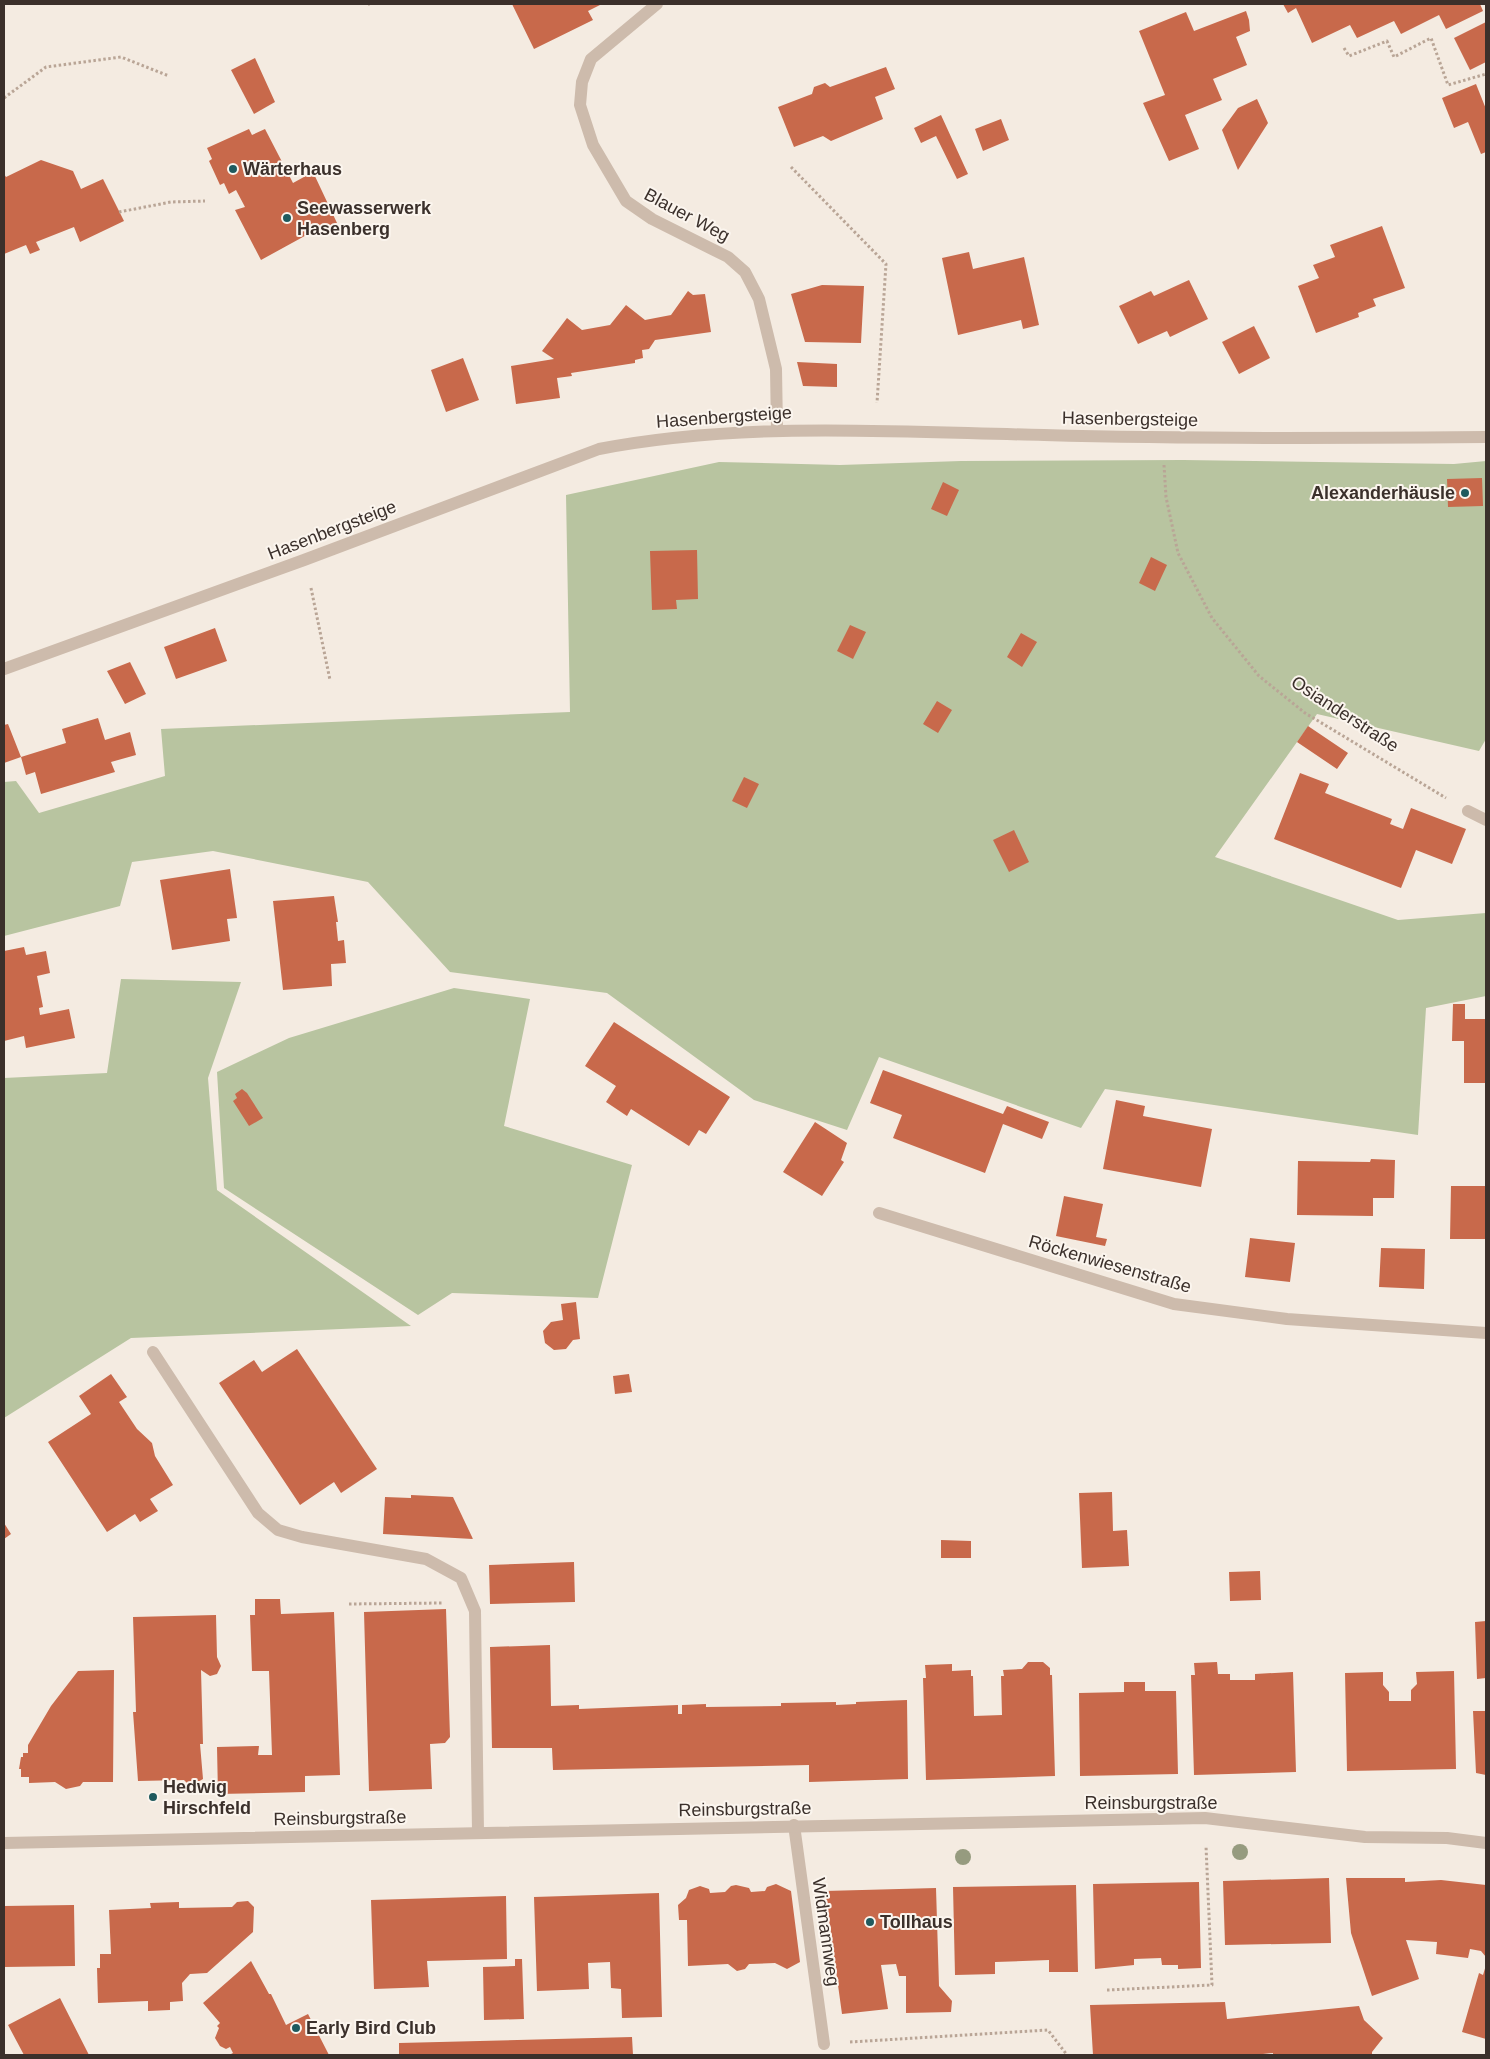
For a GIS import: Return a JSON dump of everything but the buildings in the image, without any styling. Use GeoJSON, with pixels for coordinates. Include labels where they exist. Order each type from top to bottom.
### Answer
{"type":"FeatureCollection","features":[{"type":"Feature","properties":{"kind":"street","name":"Blauer Weg"},"geometry":{"type":"LineString","coordinates":[[657,4],[590,58],[582,82],[580,105],[593,145],[626,201],[652,219],[728,257],[745,272],[760,299],[776,369],[777,429]]}},
{"type":"Feature","properties":{"kind":"street","name":"Hasenbergsteige"},"geometry":{"type":"LineString","coordinates":[[4,669],[304,560],[599,449],[647,440],[777,429],[1163,438],[1486,437]]}},
{"type":"Feature","properties":{"kind":"street"},"geometry":{"type":"LineString","coordinates":[[1468,811],[1486,820]]}},
{"type":"Feature","properties":{"kind":"street","name":"Röckenwiesenstraße"},"geometry":{"type":"LineString","coordinates":[[879,1213],[1174,1304],[1287,1319],[1486,1333]]}},
{"type":"Feature","properties":{"kind":"street"},"geometry":{"type":"LineString","coordinates":[[153,1352],[258,1513],[278,1530],[302,1537],[426,1559],[461,1578],[475,1611],[478,1832]]}},
{"type":"Feature","properties":{"kind":"street","name":"Reinsburgstraße"},"geometry":{"type":"LineString","coordinates":[[4,1843],[794,1825],[1205,1818],[1366,1837],[1447,1838],[1486,1843]]}},
{"type":"Feature","properties":{"kind":"street","name":"Widmannweg"},"geometry":{"type":"LineString","coordinates":[[794,1825],[824,2044]]}},
{"type":"Feature","properties":{"kind":"path"},"geometry":{"type":"LineString","coordinates":[[1344,48],[1349,56],[1387,41],[1394,57],[1431,38],[1448,85],[1486,74]]}},
{"type":"Feature","properties":{"kind":"path"},"geometry":{"type":"LineString","coordinates":[[4,98],[46,68],[121,57],[169,76]]}},
{"type":"Feature","properties":{"kind":"path"},"geometry":{"type":"LineString","coordinates":[[791,167],[886,264],[876,431]]}},
{"type":"Feature","properties":{"kind":"path"},"geometry":{"type":"LineString","coordinates":[[119,212],[171,202],[205,201]]}},
{"type":"Feature","properties":{"kind":"path","name":"Osianderstraße"},"geometry":{"type":"LineString","coordinates":[[1163,438],[1166,497],[1178,553],[1212,618],[1259,676],[1305,713],[1468,811]]}},
{"type":"Feature","properties":{"kind":"path"},"geometry":{"type":"LineString","coordinates":[[304,560],[330,680]]}},
{"type":"Feature","properties":{"kind":"path"},"geometry":{"type":"LineString","coordinates":[[349,1604],[450,1603]]}},
{"type":"Feature","properties":{"kind":"path"},"geometry":{"type":"LineString","coordinates":[[1107,1990],[1212,1985],[1205,1818]]}},
{"type":"Feature","properties":{"kind":"path"},"geometry":{"type":"LineString","coordinates":[[824,2044],[1048,2030],[1067,2055]]}},
{"type":"Feature","properties":{"kind":"green space"},"geometry":{"type":"Polygon","coordinates":[[[1183,460],[1454,464],[1486,461],[1486,739],[1479,751],[1317,714],[1215,857],[1398,920],[1486,913],[1486,996],[1426,1008],[1418,1135],[1105,1089],[1081,1128],[879,1057],[847,1130],[754,1100],[607,993],[450,972],[368,882],[213,851],[132,862],[120,906],[4,936],[4,782],[16,781],[39,813],[165,776],[161,729],[570,712],[566,495],[719,462],[840,465],[961,461],[1183,460]]]}},
{"type":"Feature","properties":{"kind":"green space"},"geometry":{"type":"Polygon","coordinates":[[[121,979],[241,982],[208,1078],[217,1190],[411,1326],[131,1338],[4,1418],[4,1078],[107,1073],[121,979]]]}},
{"type":"Feature","properties":{"kind":"green space"},"geometry":{"type":"Polygon","coordinates":[[[454,988],[530,999],[504,1126],[632,1165],[598,1298],[452,1293],[418,1315],[224,1188],[217,1072],[289,1038],[454,988]]]}},
{"type":"Feature","properties":{"kind":"place","name":"Wärterhaus"},"geometry":{"type":"Point","coordinates":[233,169]}},
{"type":"Feature","properties":{"kind":"place","name":"Seewasserwerk Hasenberg"},"geometry":{"type":"Point","coordinates":[287,218]}},
{"type":"Feature","properties":{"kind":"place","name":"Alexanderhäusle"},"geometry":{"type":"Point","coordinates":[1465,493]}},
{"type":"Feature","properties":{"kind":"place","name":"Hedwig Hirschfeld"},"geometry":{"type":"Point","coordinates":[153,1797]}},
{"type":"Feature","properties":{"kind":"place","name":"Tollhaus"},"geometry":{"type":"Point","coordinates":[870,1922]}},
{"type":"Feature","properties":{"kind":"place","name":"Early Bird Club"},"geometry":{"type":"Point","coordinates":[296,2028]}}]}
